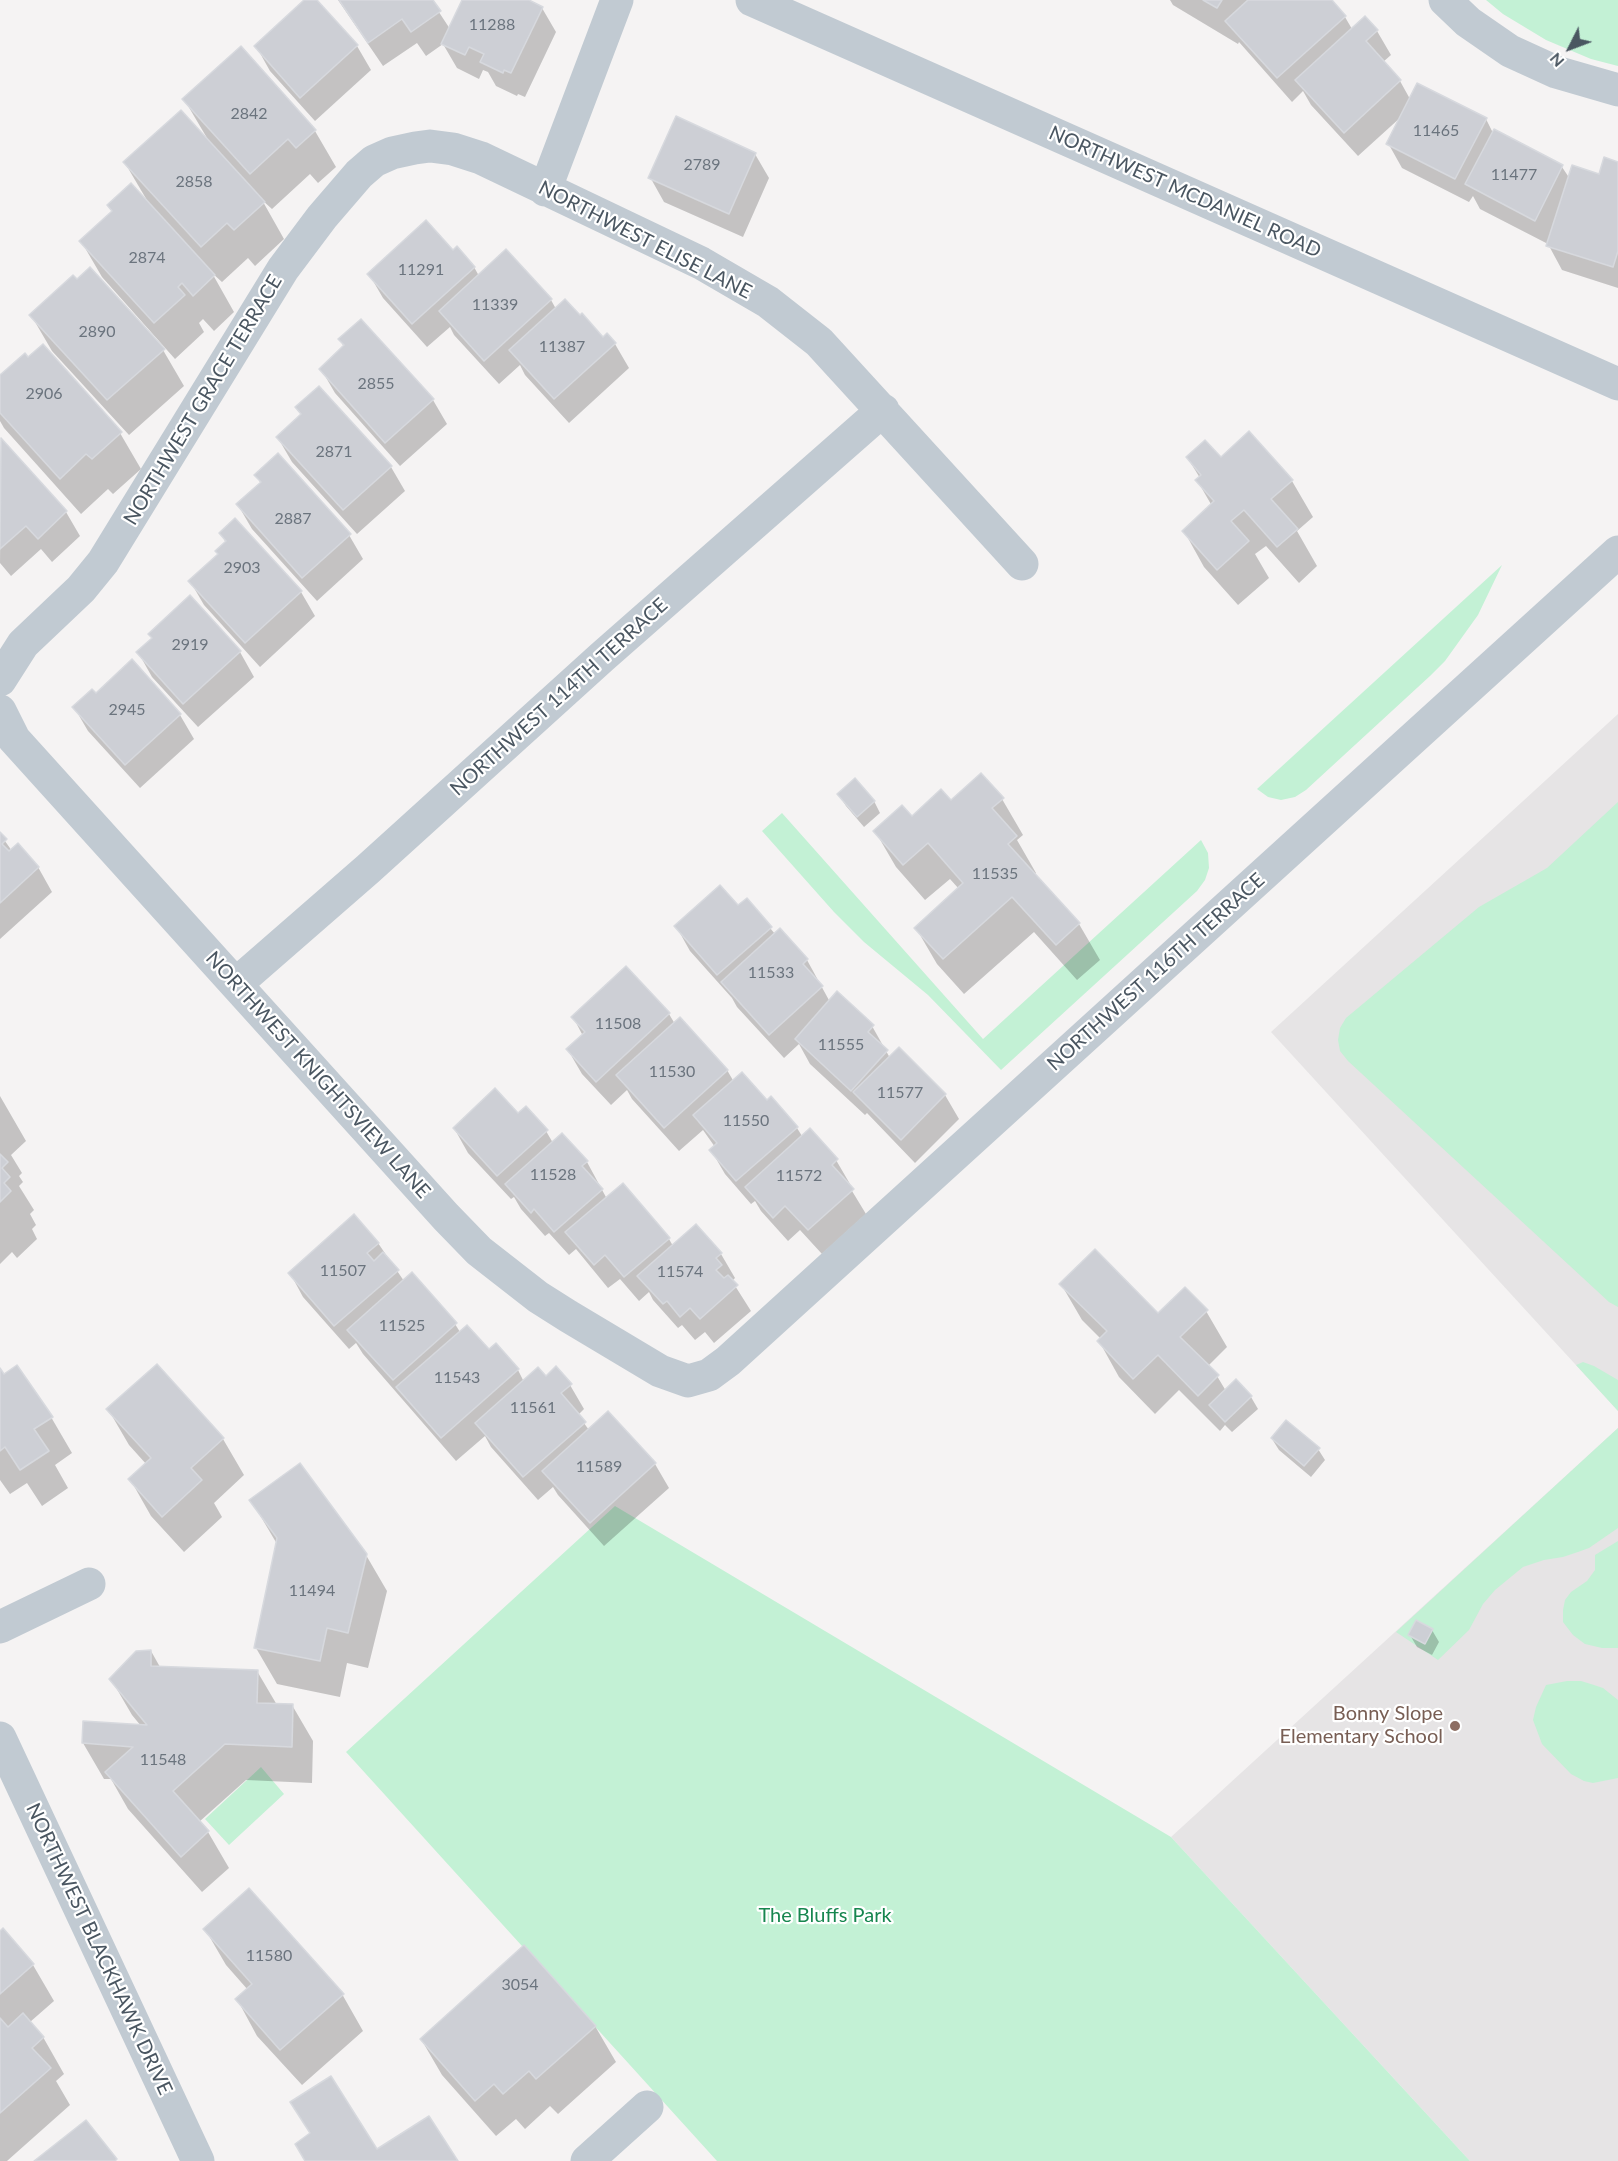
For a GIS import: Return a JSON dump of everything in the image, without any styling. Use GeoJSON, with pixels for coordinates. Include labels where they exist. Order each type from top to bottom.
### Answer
{"type":"FeatureCollection","features":[{"type":"Feature","properties":{"kind":"street"},"geometry":{"type":"LineString","coordinates":[[545,190],[616,0]]}},
{"type":"Feature","properties":{"kind":"street","name":"NORTHWEST MCDANIEL ROAD"},"geometry":{"type":"LineString","coordinates":[[752,0],[1618,384]]}},
{"type":"Feature","properties":{"kind":"street"},"geometry":{"type":"LineString","coordinates":[[1445,0],[1468,22],[1510,51],[1556,72],[1618,90]]}},
{"type":"Feature","properties":{"kind":"street","name":"NORTHWEST ELISE LANE"},"geometry":{"type":"LineString","coordinates":[[415,148],[443,147],[468,153],[701,263],[768,302],[819,342],[1022,564]]}},
{"type":"Feature","properties":{"kind":"street","name":"NORTHWEST GRACE TERRACE"},"geometry":{"type":"LineString","coordinates":[[3,676],[23,644],[81,590],[103,562],[283,269],[322,217],[359,174],[374,161],[392,153],[415,148]]}},
{"type":"Feature","properties":{"kind":"street","name":"NORTHWEST 114TH TERRACE"},"geometry":{"type":"LineString","coordinates":[[236,984],[883,410]]}},
{"type":"Feature","properties":{"kind":"street","name":"NORTHWEST 116TH TERRACE"},"geometry":{"type":"LineString","coordinates":[[688,1381],[709,1375],[728,1362],[1618,552]]}},
{"type":"Feature","properties":{"kind":"street","name":"NORTHWEST KNIGHTSVIEW LANE"},"geometry":{"type":"LineString","coordinates":[[0,711],[14,739],[432,1202],[479,1251],[538,1297],[568,1316],[660,1371],[688,1381]]}},
{"type":"Feature","properties":{"kind":"street"},"geometry":{"type":"LineString","coordinates":[[0,1627],[89,1584]]}},
{"type":"Feature","properties":{"kind":"street","name":"NORTHWEST BLACKHAWK DRIVE"},"geometry":{"type":"LineString","coordinates":[[0,1738],[198,2161]]}},
{"type":"Feature","properties":{"kind":"street"},"geometry":{"type":"LineString","coordinates":[[587,2161],[647,2107]]}},
{"type":"Feature","properties":{"kind":"shaded area"},"geometry":{"type":"Polygon","coordinates":[[[1618,714],[1618,1411],[1271,1032],[1618,714]]]}},
{"type":"Feature","properties":{"kind":"shaded area","name":"Bonny Slope Elementary School"},"geometry":{"type":"Polygon","coordinates":[[[1618,1428],[1618,2161],[1470,2161],[1171,1837],[1618,1428]]]}},
{"type":"Feature","properties":{"kind":"green space"},"geometry":{"type":"Polygon","coordinates":[[[1486,0],[1618,0],[1618,66],[1591,59],[1546,40],[1503,14],[1486,0]]]}},
{"type":"Feature","properties":{"kind":"green space"},"geometry":{"type":"Polygon","coordinates":[[[1502,565],[1478,615],[1445,661],[1306,790],[1295,797],[1281,800],[1268,797],[1257,789],[1502,565]]]}},
{"type":"Feature","properties":{"kind":"green space"},"geometry":{"type":"Polygon","coordinates":[[[1618,802],[1618,1307],[1609,1302],[1348,1061],[1340,1051],[1338,1040],[1340,1028],[1346,1018],[1479,907],[1547,868],[1618,802]]]}},
{"type":"Feature","properties":{"kind":"green space"},"geometry":{"type":"Polygon","coordinates":[[[782,813],[983,1039],[1201,840],[1208,853],[1209,868],[1205,880],[1197,891],[1001,1070],[928,995],[864,942],[834,912],[762,831],[782,813]]]}},
{"type":"Feature","properties":{"kind":"green space"},"geometry":{"type":"Polygon","coordinates":[[[1583,1362],[1618,1380],[1618,1411],[1576,1365],[1583,1362]]]}},
{"type":"Feature","properties":{"kind":"green space"},"geometry":{"type":"Polygon","coordinates":[[[1618,1428],[1618,1528],[1589,1548],[1523,1567],[1495,1590],[1483,1604],[1469,1630],[1438,1660],[1396,1632],[1618,1428]]]}},
{"type":"Feature","properties":{"kind":"green space","name":"The Bluffs Park"},"geometry":{"type":"Polygon","coordinates":[[[615,1506],[1171,1837],[1470,2161],[717,2161],[346,1752],[615,1506]]]}},
{"type":"Feature","properties":{"kind":"green space"},"geometry":{"type":"Polygon","coordinates":[[[1618,1541],[1618,1648],[1602,1648],[1585,1644],[1573,1635],[1563,1622],[1563,1610],[1565,1600],[1571,1592],[1587,1581],[1595,1570],[1595,1555],[1618,1541]]]}},
{"type":"Feature","properties":{"kind":"green space"},"geometry":{"type":"Polygon","coordinates":[[[1581,1681],[1603,1688],[1618,1700],[1618,1778],[1593,1783],[1584,1781],[1571,1774],[1542,1744],[1533,1720],[1536,1707],[1546,1685],[1581,1681]]]}},
{"type":"Feature","properties":{"kind":"green space"},"geometry":{"type":"Polygon","coordinates":[[[261,1767],[284,1794],[229,1845],[205,1819],[261,1767]]]}},
{"type":"Feature","properties":{"kind":"building"},"geometry":{"type":"Polygon","coordinates":[[[304,0],[317,0],[358,45],[300,98],[254,46],[304,0]]]}},
{"type":"Feature","properties":{"kind":"building"},"geometry":{"type":"Polygon","coordinates":[[[339,0],[433,0],[441,11],[411,32],[402,19],[368,43],[339,0]]]}},
{"type":"Feature","properties":{"kind":"building"},"geometry":{"type":"Polygon","coordinates":[[[462,0],[529,0],[543,7],[511,73],[504,70],[503,73],[480,62],[484,54],[469,47],[465,55],[441,44],[462,0]]]}},
{"type":"Feature","properties":{"kind":"building"},"geometry":{"type":"Polygon","coordinates":[[[1203,0],[1222,0],[1217,8],[1203,0]]]}},
{"type":"Feature","properties":{"kind":"building"},"geometry":{"type":"Polygon","coordinates":[[[1248,0],[1332,0],[1346,16],[1277,78],[1225,21],[1248,0]]]}},
{"type":"Feature","properties":{"kind":"building"},"geometry":{"type":"Polygon","coordinates":[[[1365,16],[1378,30],[1366,41],[1401,80],[1344,133],[1295,80],[1365,16]]]}},
{"type":"Feature","properties":{"kind":"building"},"geometry":{"type":"Polygon","coordinates":[[[241,46],[316,130],[296,148],[288,139],[250,174],[182,99],[241,46]]]}},
{"type":"Feature","properties":{"kind":"building"},"geometry":{"type":"Polygon","coordinates":[[[1417,83],[1487,118],[1455,179],[1386,144],[1417,83]]]}},
{"type":"Feature","properties":{"kind":"building"},"geometry":{"type":"Polygon","coordinates":[[[181,110],[265,202],[234,230],[227,223],[201,247],[123,162],[181,110]]]}},
{"type":"Feature","properties":{"kind":"building"},"geometry":{"type":"Polygon","coordinates":[[[676,116],[756,153],[729,214],[648,178],[676,116]]]}},
{"type":"Feature","properties":{"kind":"building"},"geometry":{"type":"Polygon","coordinates":[[[1494,129],[1563,165],[1535,221],[1465,184],[1494,129]]]}},
{"type":"Feature","properties":{"kind":"building"},"geometry":{"type":"Polygon","coordinates":[[[1604,157],[1618,162],[1618,251],[1613,267],[1546,246],[1572,165],[1599,174],[1604,157]]]}},
{"type":"Feature","properties":{"kind":"building"},"geometry":{"type":"Polygon","coordinates":[[[131,183],[215,275],[193,296],[182,283],[178,287],[185,295],[154,323],[79,241],[112,211],[107,205],[131,183]]]}},
{"type":"Feature","properties":{"kind":"building"},"geometry":{"type":"Polygon","coordinates":[[[426,220],[453,250],[457,246],[475,267],[412,324],[367,274],[426,220]]]}},
{"type":"Feature","properties":{"kind":"building"},"geometry":{"type":"Polygon","coordinates":[[[506,249],[552,299],[484,361],[439,311],[506,249]]]}},
{"type":"Feature","properties":{"kind":"building"},"geometry":{"type":"Polygon","coordinates":[[[90,267],[165,349],[107,400],[29,315],[73,275],[77,279],[90,267]]]}},
{"type":"Feature","properties":{"kind":"building"},"geometry":{"type":"Polygon","coordinates":[[[565,299],[580,315],[582,313],[603,337],[607,333],[616,343],[554,399],[509,350],[565,299]]]}},
{"type":"Feature","properties":{"kind":"building"},"geometry":{"type":"Polygon","coordinates":[[[361,319],[434,399],[385,443],[319,369],[344,345],[338,339],[361,319]]]}},
{"type":"Feature","properties":{"kind":"building"},"geometry":{"type":"Polygon","coordinates":[[[43,344],[122,432],[92,459],[86,454],[60,479],[0,413],[0,375],[25,353],[28,357],[43,344]]]}},
{"type":"Feature","properties":{"kind":"building"},"geometry":{"type":"Polygon","coordinates":[[[319,386],[392,466],[343,510],[276,437],[301,414],[295,407],[319,386]]]}},
{"type":"Feature","properties":{"kind":"building"},"geometry":{"type":"Polygon","coordinates":[[[1249,431],[1293,480],[1271,499],[1298,529],[1277,547],[1244,510],[1231,521],[1249,541],[1217,570],[1182,531],[1214,501],[1195,480],[1201,475],[1186,457],[1205,440],[1221,457],[1249,431]]]}},
{"type":"Feature","properties":{"kind":"building"},"geometry":{"type":"Polygon","coordinates":[[[1,438],[67,511],[38,539],[26,526],[0,549],[1,438]]]}},
{"type":"Feature","properties":{"kind":"building"},"geometry":{"type":"Polygon","coordinates":[[[278,453],[351,534],[302,578],[236,504],[261,482],[254,475],[278,453]]]}},
{"type":"Feature","properties":{"kind":"building"},"geometry":{"type":"Polygon","coordinates":[[[235,518],[302,591],[245,643],[188,581],[218,554],[215,551],[226,541],[219,533],[235,518]]]}},
{"type":"Feature","properties":{"kind":"building"},"geometry":{"type":"Polygon","coordinates":[[[190,595],[241,651],[183,704],[136,652],[152,638],[148,634],[190,595]]]}},
{"type":"Feature","properties":{"kind":"building"},"geometry":{"type":"Polygon","coordinates":[[[132,659],[181,714],[125,765],[72,707],[92,689],[96,693],[132,659]]]}},
{"type":"Feature","properties":{"kind":"building"},"geometry":{"type":"Polygon","coordinates":[[[981,773],[1004,798],[992,808],[1017,836],[1008,844],[1080,923],[1056,945],[1012,897],[943,959],[914,928],[963,883],[928,843],[903,865],[873,831],[902,805],[912,816],[941,789],[951,800],[981,773]]]}},
{"type":"Feature","properties":{"kind":"building"},"geometry":{"type":"Polygon","coordinates":[[[855,778],[875,801],[857,817],[837,794],[855,778]]]}},
{"type":"Feature","properties":{"kind":"building"},"geometry":{"type":"Polygon","coordinates":[[[0,832],[7,839],[2,844],[9,851],[18,843],[39,867],[0,903],[0,832]]]}},
{"type":"Feature","properties":{"kind":"building"},"geometry":{"type":"Polygon","coordinates":[[[720,885],[738,905],[747,898],[772,927],[717,975],[674,926],[720,885]]]}},
{"type":"Feature","properties":{"kind":"building"},"geometry":{"type":"Polygon","coordinates":[[[780,928],[808,959],[803,964],[823,986],[769,1035],[721,982],[780,928]]]}},
{"type":"Feature","properties":{"kind":"building"},"geometry":{"type":"Polygon","coordinates":[[[626,966],[670,1013],[596,1082],[566,1049],[585,1032],[571,1017],[626,966]]]}},
{"type":"Feature","properties":{"kind":"building"},"geometry":{"type":"Polygon","coordinates":[[[837,991],[874,1025],[868,1032],[888,1050],[851,1091],[795,1039],[837,991]]]}},
{"type":"Feature","properties":{"kind":"building"},"geometry":{"type":"Polygon","coordinates":[[[680,1017],[728,1070],[664,1128],[616,1075],[680,1017]]]}},
{"type":"Feature","properties":{"kind":"building"},"geometry":{"type":"Polygon","coordinates":[[[899,1047],[946,1094],[901,1140],[853,1092],[899,1047]]]}},
{"type":"Feature","properties":{"kind":"building"},"geometry":{"type":"Polygon","coordinates":[[[742,1072],[767,1100],[771,1096],[798,1127],[736,1181],[709,1150],[717,1143],[693,1115],[742,1072]]]}},
{"type":"Feature","properties":{"kind":"building"},"geometry":{"type":"Polygon","coordinates":[[[495,1088],[518,1113],[526,1106],[548,1130],[497,1176],[453,1128],[495,1088]]]}},
{"type":"Feature","properties":{"kind":"building"},"geometry":{"type":"Polygon","coordinates":[[[810,1128],[838,1159],[832,1165],[854,1189],[808,1230],[785,1206],[773,1218],[745,1187],[810,1128]]]}},
{"type":"Feature","properties":{"kind":"building"},"geometry":{"type":"Polygon","coordinates":[[[562,1133],[588,1161],[582,1166],[603,1189],[554,1232],[534,1209],[531,1213],[505,1184],[562,1133]]]}},
{"type":"Feature","properties":{"kind":"building"},"geometry":{"type":"Polygon","coordinates":[[[0,1154],[8,1162],[2,1168],[10,1177],[4,1183],[11,1191],[0,1202],[0,1154]]]}},
{"type":"Feature","properties":{"kind":"building"},"geometry":{"type":"Polygon","coordinates":[[[623,1183],[670,1238],[624,1277],[605,1255],[594,1265],[565,1232],[623,1183]]]}},
{"type":"Feature","properties":{"kind":"building"},"geometry":{"type":"Polygon","coordinates":[[[354,1214],[379,1243],[367,1253],[374,1261],[383,1252],[399,1270],[334,1326],[288,1273],[354,1214]]]}},
{"type":"Feature","properties":{"kind":"building"},"geometry":{"type":"Polygon","coordinates":[[[696,1224],[722,1253],[716,1258],[722,1265],[716,1270],[724,1278],[728,1275],[738,1285],[700,1319],[690,1308],[680,1317],[667,1301],[663,1304],[637,1276],[696,1224]]]}},
{"type":"Feature","properties":{"kind":"building"},"geometry":{"type":"Polygon","coordinates":[[[1095,1249],[1158,1313],[1185,1287],[1208,1310],[1180,1337],[1219,1375],[1198,1396],[1158,1355],[1133,1379],[1097,1341],[1107,1331],[1059,1284],[1095,1249]]]}},
{"type":"Feature","properties":{"kind":"building"},"geometry":{"type":"Polygon","coordinates":[[[412,1272],[457,1323],[393,1380],[347,1330],[412,1272]]]}},
{"type":"Feature","properties":{"kind":"building"},"geometry":{"type":"Polygon","coordinates":[[[467,1325],[489,1349],[496,1343],[519,1369],[441,1438],[396,1387],[467,1325]]]}},
{"type":"Feature","properties":{"kind":"building"},"geometry":{"type":"Polygon","coordinates":[[[157,1364],[224,1438],[191,1468],[202,1480],[162,1517],[128,1479],[151,1458],[106,1409],[157,1364]]]}},
{"type":"Feature","properties":{"kind":"building"},"geometry":{"type":"Polygon","coordinates":[[[17,1365],[53,1417],[34,1429],[49,1451],[20,1470],[5,1447],[0,1451],[0,1368],[4,1374],[17,1365]]]}},
{"type":"Feature","properties":{"kind":"building"},"geometry":{"type":"Polygon","coordinates":[[[556,1366],[572,1384],[561,1393],[586,1422],[523,1477],[475,1423],[538,1367],[546,1376],[556,1366]]]}},
{"type":"Feature","properties":{"kind":"building"},"geometry":{"type":"Polygon","coordinates":[[[1236,1379],[1252,1396],[1225,1422],[1209,1405],[1236,1379]]]}},
{"type":"Feature","properties":{"kind":"building"},"geometry":{"type":"Polygon","coordinates":[[[608,1411],[656,1463],[590,1523],[542,1471],[608,1411]]]}},
{"type":"Feature","properties":{"kind":"building"},"geometry":{"type":"Polygon","coordinates":[[[1286,1420],[1320,1448],[1304,1466],[1271,1438],[1286,1420]]]}},
{"type":"Feature","properties":{"kind":"building"},"geometry":{"type":"Polygon","coordinates":[[[300,1463],[367,1554],[348,1633],[327,1628],[320,1661],[254,1648],[277,1538],[249,1500],[300,1463]]]}},
{"type":"Feature","properties":{"kind":"building"},"geometry":{"type":"Polygon","coordinates":[[[1416,1620],[1433,1629],[1425,1644],[1408,1635],[1416,1620]]]}},
{"type":"Feature","properties":{"kind":"building"},"geometry":{"type":"Polygon","coordinates":[[[151,1650],[151,1666],[258,1670],[257,1703],[293,1704],[292,1747],[225,1744],[173,1791],[209,1831],[181,1857],[105,1772],[133,1747],[82,1743],[83,1721],[147,1725],[109,1679],[136,1651],[151,1650]]]}},
{"type":"Feature","properties":{"kind":"building"},"geometry":{"type":"Polygon","coordinates":[[[249,1888],[344,1994],[280,2050],[235,1999],[252,1984],[203,1929],[249,1888]]]}},
{"type":"Feature","properties":{"kind":"building"},"geometry":{"type":"Polygon","coordinates":[[[3,1928],[34,1964],[0,1994],[0,1931],[3,1928]]]}},
{"type":"Feature","properties":{"kind":"building"},"geometry":{"type":"Polygon","coordinates":[[[524,1945],[596,2026],[536,2079],[529,2071],[503,2094],[494,2084],[475,2101],[420,2039],[524,1945]]]}},
{"type":"Feature","properties":{"kind":"building"},"geometry":{"type":"Polygon","coordinates":[[[23,2013],[44,2037],[32,2048],[51,2068],[0,2113],[0,2018],[8,2027],[23,2013]]]}},
{"type":"Feature","properties":{"kind":"building"},"geometry":{"type":"Polygon","coordinates":[[[331,2076],[377,2149],[429,2116],[458,2161],[305,2161],[295,2144],[310,2133],[290,2102],[331,2076]]]}},
{"type":"Feature","properties":{"kind":"building"},"geometry":{"type":"Polygon","coordinates":[[[86,2120],[117,2159],[115,2161],[34,2161],[86,2120]]]}},
{"type":"Feature","properties":{"kind":"place","name":"Bonny Slope Elementary School"},"geometry":{"type":"Point","coordinates":[1455,1726]}}]}
